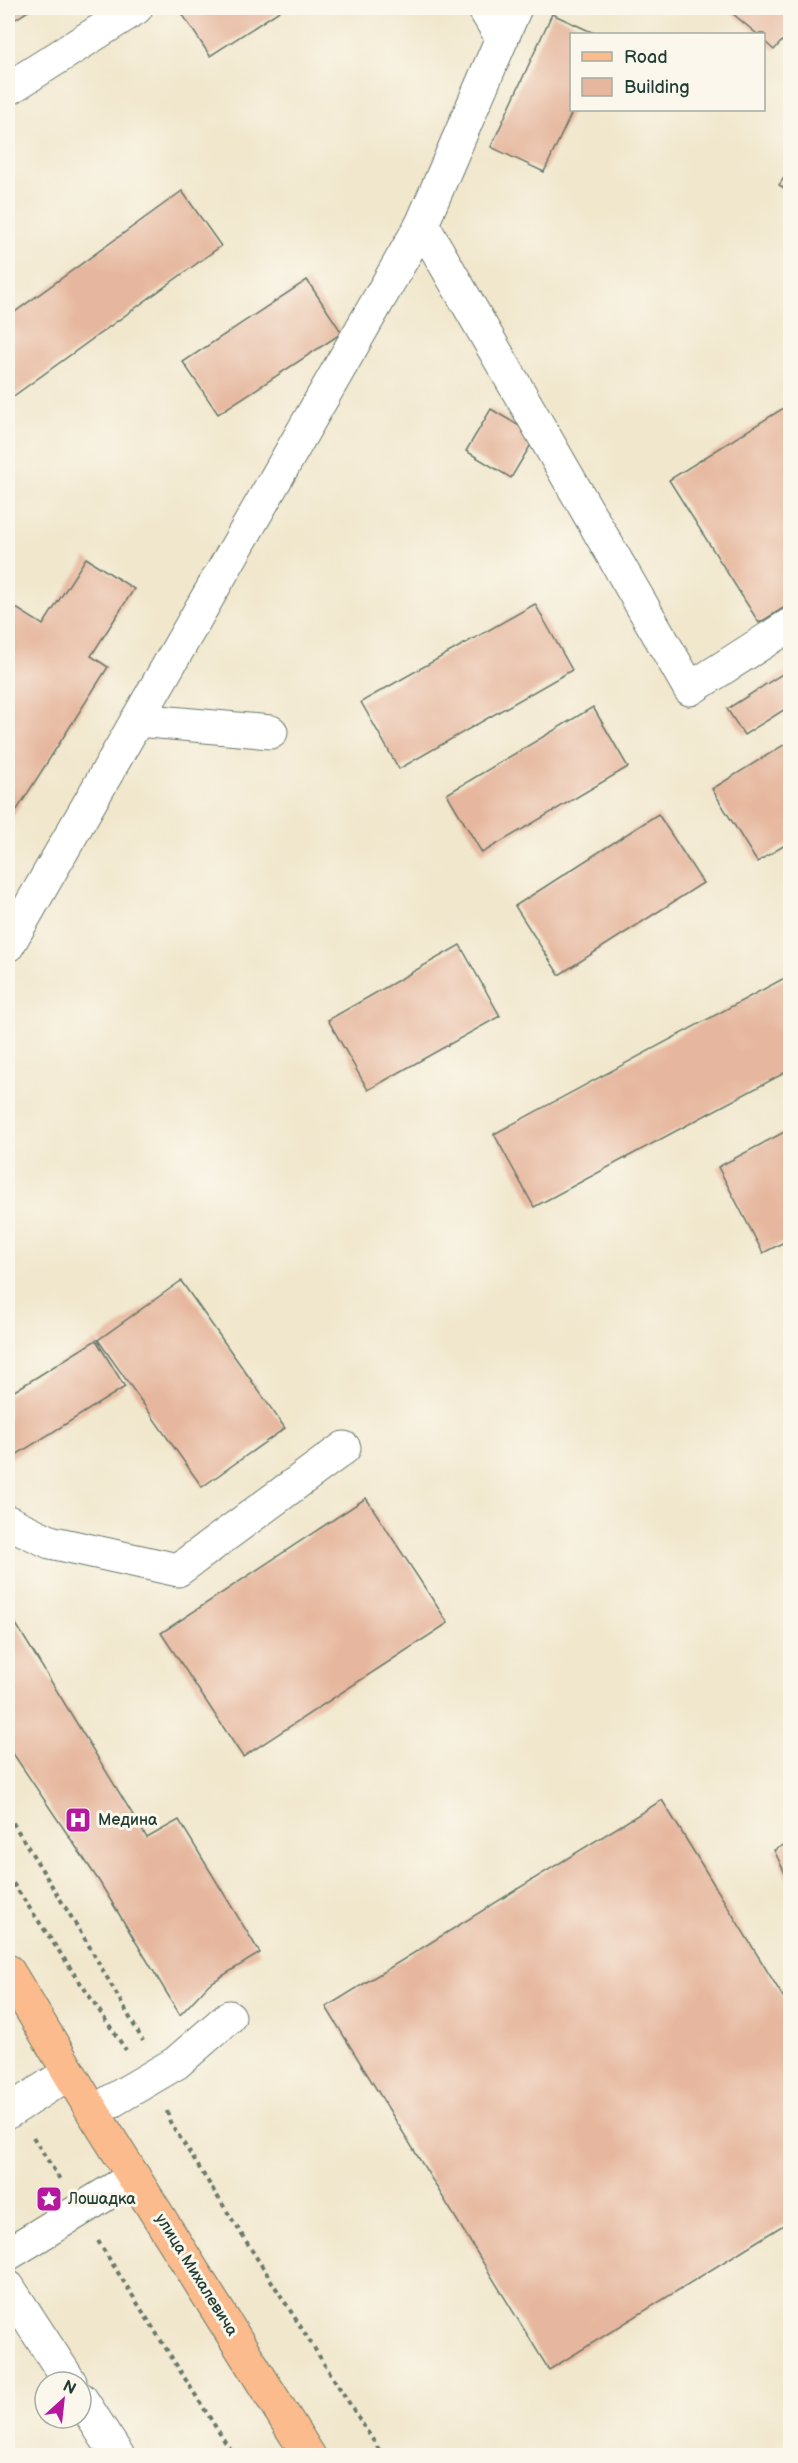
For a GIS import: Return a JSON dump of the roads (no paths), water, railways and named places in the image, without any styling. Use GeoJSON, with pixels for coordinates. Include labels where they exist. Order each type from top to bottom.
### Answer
{"type":"FeatureCollection","features":[{"type":"Feature","properties":{"kind":"main road","name":"улица Михалевича"},"geometry":{"type":"LineString","coordinates":[[8,1971],[93,2112],[309,2456]]}},
{"type":"Feature","properties":{"kind":"lane"},"geometry":{"type":"LineString","coordinates":[[8,89],[136,8]]}},
{"type":"Feature","properties":{"kind":"lane"},"geometry":{"type":"LineString","coordinates":[[484,8],[502,38]]}},
{"type":"Feature","properties":{"kind":"lane"},"geometry":{"type":"LineString","coordinates":[[8,945],[422,224],[515,8]]}},
{"type":"Feature","properties":{"kind":"lane"},"geometry":{"type":"LineString","coordinates":[[422,224],[690,689],[790,625]]}},
{"type":"Feature","properties":{"kind":"lane"},"geometry":{"type":"LineString","coordinates":[[137,720],[271,732]]}},
{"type":"Feature","properties":{"kind":"lane"},"geometry":{"type":"LineString","coordinates":[[8,1522],[50,1542],[178,1570],[344,1448]]}},
{"type":"Feature","properties":{"kind":"lane"},"geometry":{"type":"LineString","coordinates":[[93,2112],[176,2062],[229,2017]]}},
{"type":"Feature","properties":{"kind":"lane"},"geometry":{"type":"LineString","coordinates":[[11,2110],[69,2073]]}},
{"type":"Feature","properties":{"kind":"lane"},"geometry":{"type":"LineString","coordinates":[[8,2254],[134,2177]]}},
{"type":"Feature","properties":{"kind":"lane"},"geometry":{"type":"LineString","coordinates":[[8,2287],[62,2370]]}},
{"type":"Feature","properties":{"kind":"lane"},"geometry":{"type":"LineString","coordinates":[[93,2417],[118,2456]]}},
{"type":"Feature","properties":{"kind":"place","name":"Медина"},"geometry":{"type":"Point","coordinates":[78,1820]}},
{"type":"Feature","properties":{"kind":"place","name":"Лошадка"},"geometry":{"type":"Point","coordinates":[49,2199]}}]}
